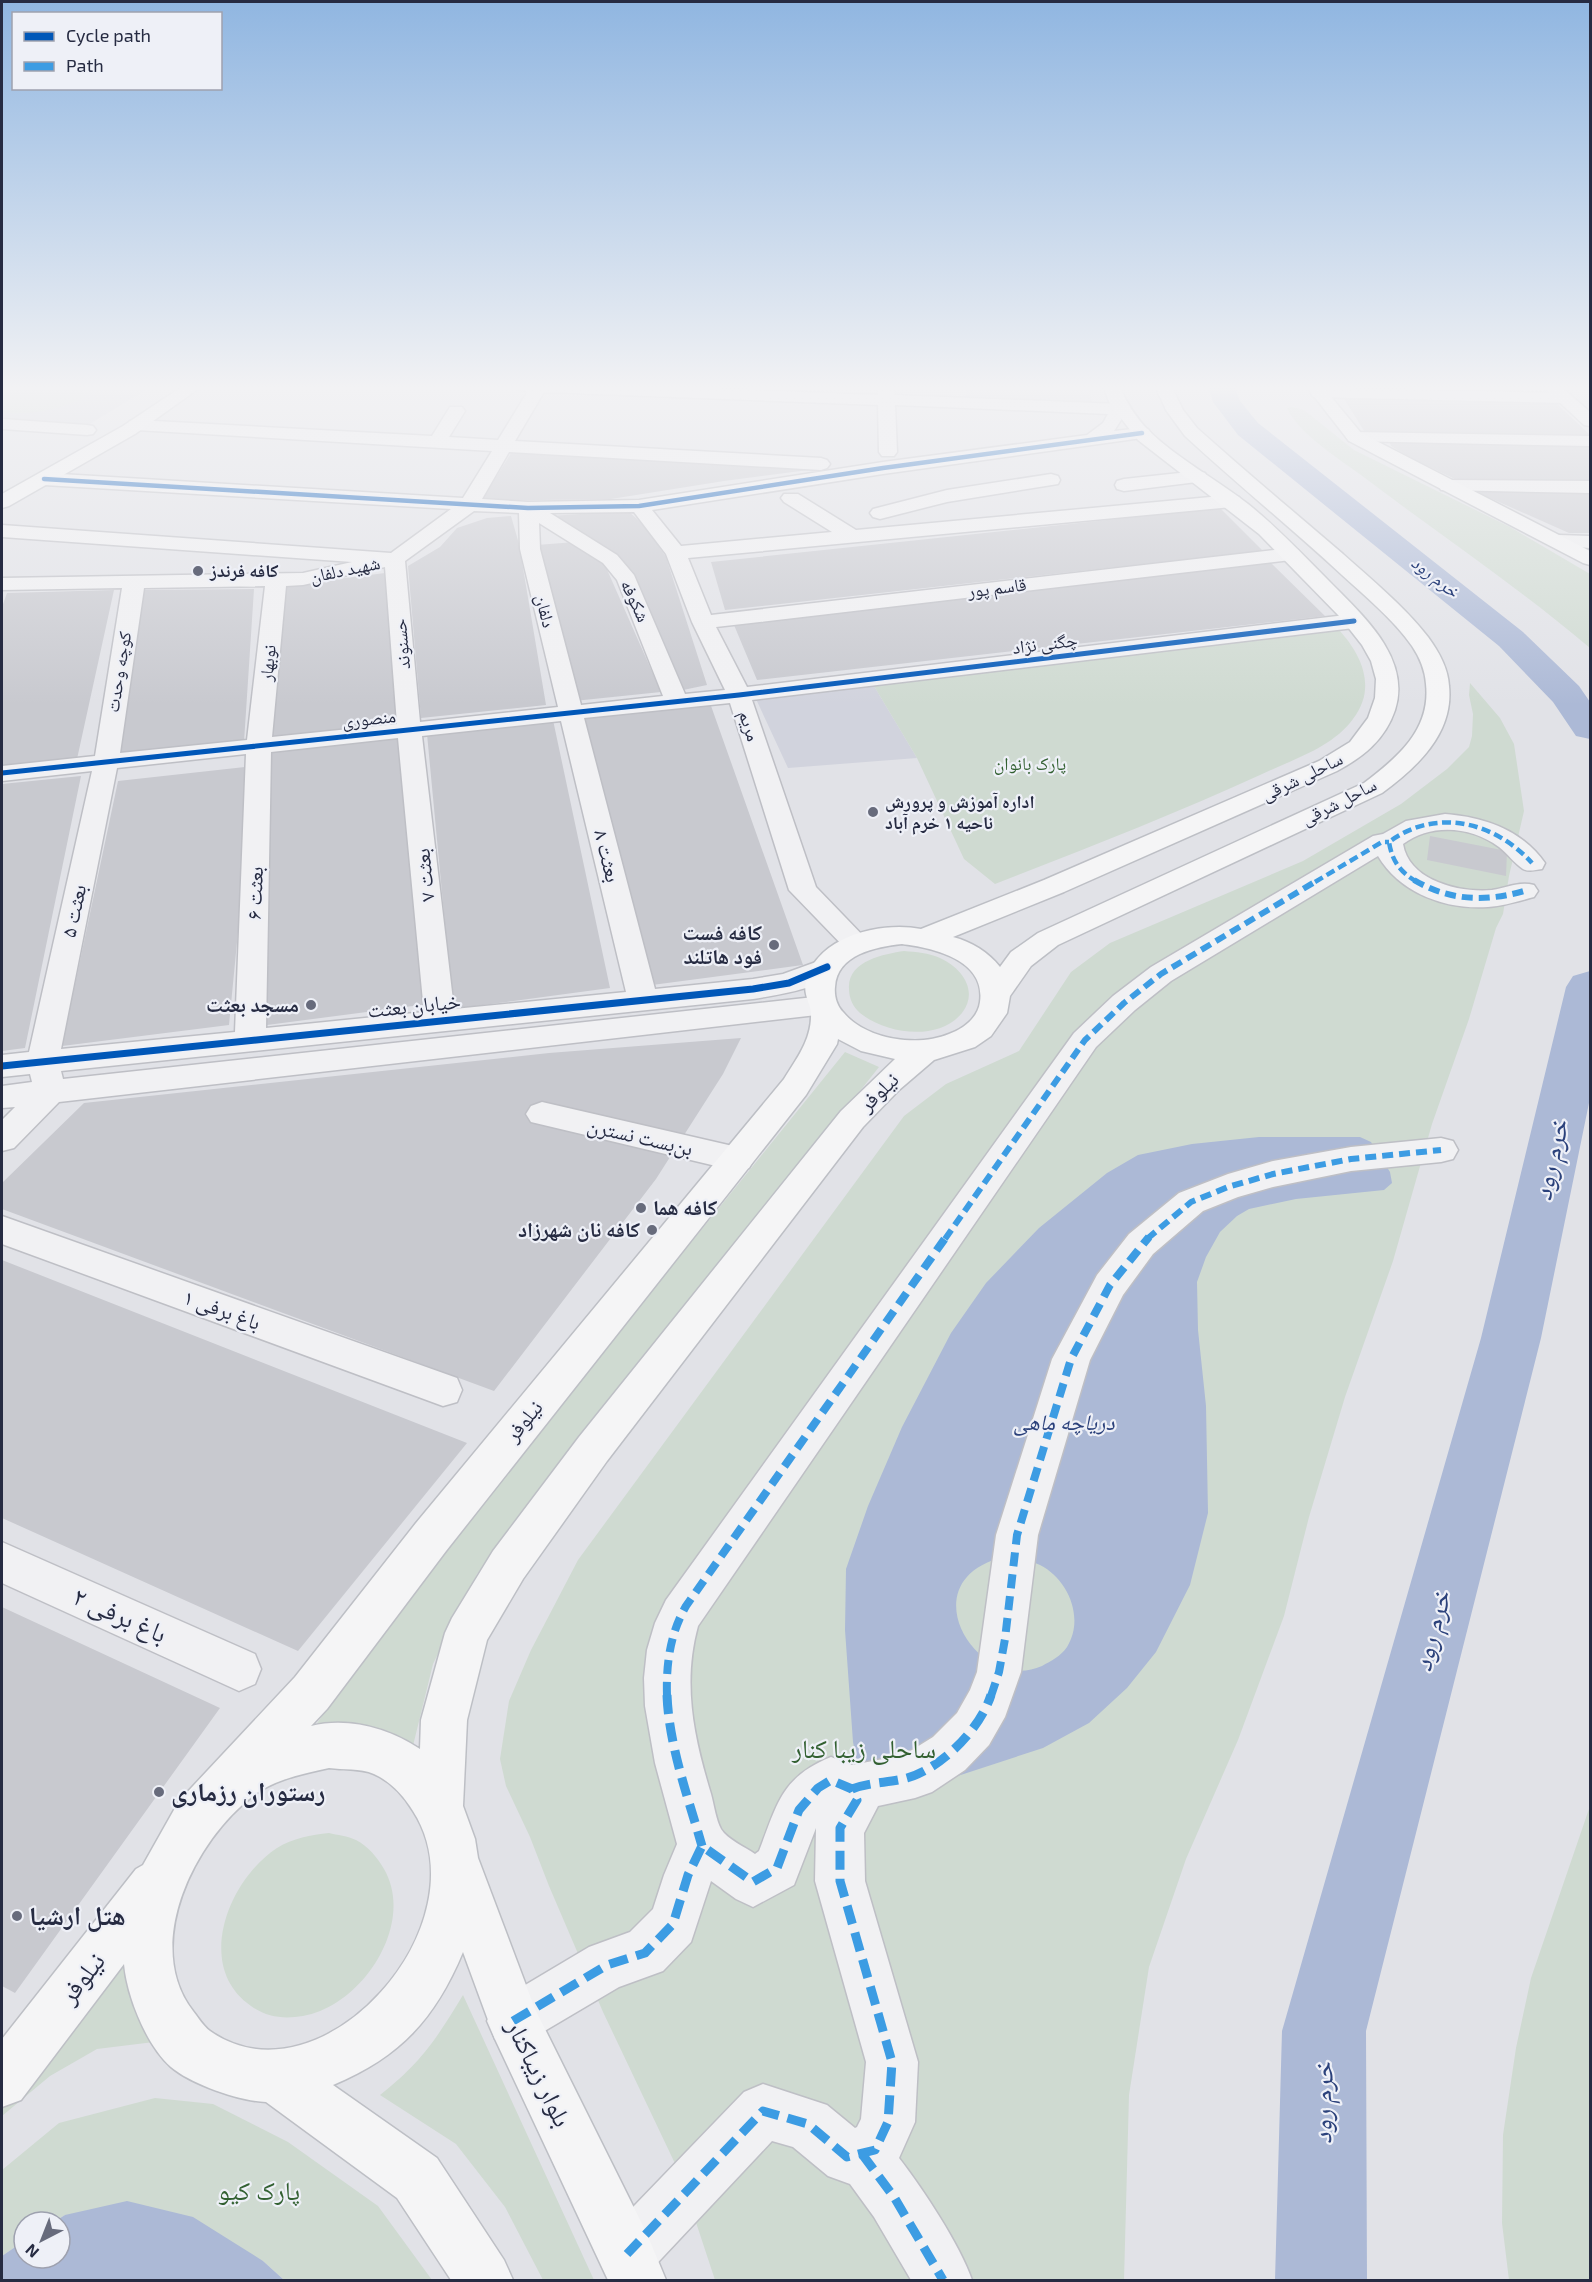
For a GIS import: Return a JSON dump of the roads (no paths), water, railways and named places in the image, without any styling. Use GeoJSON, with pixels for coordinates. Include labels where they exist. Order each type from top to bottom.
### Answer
{"type":"FeatureCollection","features":[{"type":"Feature","properties":{"kind":"main road"},"geometry":{"type":"LineString","coordinates":[[2,502],[19,492]]}},
{"type":"Feature","properties":{"kind":"main road","name":"ساحلی شرقی"},"geometry":{"type":"LineString","coordinates":[[926,937],[981,917],[1295,783],[1357,749],[1374,732],[1386,708],[1389,684],[1385,664],[1374,644],[1291,554],[1220,492]]}},
{"type":"Feature","properties":{"kind":"main road","name":"ساحل شرقی"},"geometry":{"type":"LineString","coordinates":[[996,994],[1022,959],[1048,939],[1373,788],[1400,768],[1420,749],[1433,722],[1438,694],[1433,665],[1419,642],[1390,609],[1326,549],[1259,492]]}},
{"type":"Feature","properties":{"kind":"main road"},"geometry":{"type":"LineString","coordinates":[[1461,492],[1590,559]]}},
{"type":"Feature","properties":{"kind":"main road"},"geometry":{"type":"LineString","coordinates":[[902,935],[926,937],[953,945],[975,957],[990,975],[996,994],[993,1012],[980,1029],[960,1042],[926,1050],[907,1051],[879,1047],[862,1040],[835,1023],[825,1008],[820,993],[821,980],[826,967],[839,954],[857,944],[878,937],[902,935]]}},
{"type":"Feature","properties":{"kind":"main road","name":"نیلوفر"},"geometry":{"type":"LineString","coordinates":[[196,1818],[311,1693],[461,1500],[795,1087],[822,1044],[825,1008]]}},
{"type":"Feature","properties":{"kind":"main road","name":"نیلوفر"},"geometry":{"type":"LineString","coordinates":[[440,1804],[444,1720],[468,1633],[508,1565],[593,1449],[852,1119],[888,1082],[926,1050]]}},
{"type":"Feature","properties":{"kind":"main road"},"geometry":{"type":"LineString","coordinates":[[329,1746],[374,1750],[412,1771],[440,1804],[451,1830],[456,1860],[453,1907],[437,1955],[409,2001],[369,2039],[323,2064],[275,2076],[227,2069],[189,2048],[163,2014],[149,1970],[149,1923],[162,1876],[177,1845],[196,1818],[237,1780],[282,1755],[329,1746]]}},
{"type":"Feature","properties":{"kind":"main road","name":"بلوار زیباکنار"},"geometry":{"type":"LineString","coordinates":[[456,1860],[513,2021],[632,2267]]}},
{"type":"Feature","properties":{"kind":"main road","name":"نیلوفر"},"geometry":{"type":"LineString","coordinates":[[2,2081],[162,1876]]}},
{"type":"Feature","properties":{"kind":"main road"},"geometry":{"type":"LineString","coordinates":[[275,2076],[417,2178],[484,2280]]}},
{"type":"Feature","properties":{"kind":"street"},"geometry":{"type":"LineString","coordinates":[[265,492],[528,508],[639,506],[711,492]]}},
{"type":"Feature","properties":{"kind":"street"},"geometry":{"type":"LineString","coordinates":[[469,505],[476,492]]}},
{"type":"Feature","properties":{"kind":"street"},"geometry":{"type":"LineString","coordinates":[[942,492],[991,523]]}},
{"type":"Feature","properties":{"kind":"street"},"geometry":{"type":"LineString","coordinates":[[880,513],[971,492]]}},
{"type":"Feature","properties":{"kind":"street"},"geometry":{"type":"LineString","coordinates":[[1073,492],[1107,512]]}},
{"type":"Feature","properties":{"kind":"street"},"geometry":{"type":"LineString","coordinates":[[791,498],[851,536]]}},
{"type":"Feature","properties":{"kind":"street"},"geometry":{"type":"LineString","coordinates":[[676,553],[1232,501]]}},
{"type":"Feature","properties":{"kind":"street","name":"شهید دلفان"},"geometry":{"type":"LineString","coordinates":[[2,584],[134,584],[303,579],[395,559],[469,505]]}},
{"type":"Feature","properties":{"kind":"street","name":"مریم"},"geometry":{"type":"LineString","coordinates":[[639,506],[676,553],[703,622],[739,695],[803,890],[857,944]]}},
{"type":"Feature","properties":{"kind":"street","name":"شکوفه"},"geometry":{"type":"LineString","coordinates":[[528,508],[610,559],[627,579],[677,702]]}},
{"type":"Feature","properties":{"kind":"street","name":"دلفان"},"geometry":{"type":"LineString","coordinates":[[528,508],[530,549],[571,713]]}},
{"type":"Feature","properties":{"kind":"street"},"geometry":{"type":"LineString","coordinates":[[2,531],[395,559]]}},
{"type":"Feature","properties":{"kind":"street"},"geometry":{"type":"LineString","coordinates":[[1559,542],[1590,542]]}},
{"type":"Feature","properties":{"kind":"street","name":"قاسم پور"},"geometry":{"type":"LineString","coordinates":[[703,622],[1291,554]]}},
{"type":"Feature","properties":{"kind":"street","name":"حسنوند"},"geometry":{"type":"LineString","coordinates":[[395,559],[409,730]]}},
{"type":"Feature","properties":{"kind":"street","name":"نوبهار"},"geometry":{"type":"LineString","coordinates":[[259,745],[276,580]]}},
{"type":"Feature","properties":{"kind":"street","name":"کوچه وحدت"},"geometry":{"type":"LineString","coordinates":[[106,762],[123,641],[134,584]]}},
{"type":"Feature","properties":{"kind":"street","name":"چگنی نژاد"},"geometry":{"type":"LineString","coordinates":[[739,695],[1354,621]]}},
{"type":"Feature","properties":{"kind":"street","name":"منصوری"},"geometry":{"type":"LineString","coordinates":[[2,772],[739,695]]}},
{"type":"Feature","properties":{"kind":"street","name":"بعثت ۸"},"geometry":{"type":"LineString","coordinates":[[571,713],[643,1000]]}},
{"type":"Feature","properties":{"kind":"street","name":"بعثت ۷"},"geometry":{"type":"LineString","coordinates":[[409,730],[440,1021]]}},
{"type":"Feature","properties":{"kind":"street","name":"بعثت ۶"},"geometry":{"type":"LineString","coordinates":[[250,1040],[259,745]]}},
{"type":"Feature","properties":{"kind":"street","name":"بعثت ۵"},"geometry":{"type":"LineString","coordinates":[[43,1061],[106,762]]}},
{"type":"Feature","properties":{"kind":"street"},"geometry":{"type":"LineString","coordinates":[[1524,891],[1500,898],[1482,899],[1437,892],[1410,877],[1397,866],[1389,853],[1389,842],[1401,830],[1422,824],[1447,821],[1467,824],[1503,837],[1532,863]]}},
{"type":"Feature","properties":{"kind":"street"},"geometry":{"type":"LineString","coordinates":[[1389,842],[1382,842],[1161,974],[1124,1003],[1085,1040],[722,1554],[678,1620],[668,1648],[665,1691],[674,1744],[702,1846],[753,1882],[777,1868],[799,1810],[818,1788],[831,1780],[856,1787],[912,1776],[935,1764],[972,1733],[991,1698],[1002,1662],[1011,1563],[1028,1494],[1071,1359],[1110,1285],[1141,1244],[1191,1202],[1228,1187],[1301,1168],[1441,1150]]}},
{"type":"Feature","properties":{"kind":"street","name":"خیابان بعثت"},"geometry":{"type":"LineString","coordinates":[[2,1066],[753,989],[789,983],[826,967]]}},
{"type":"Feature","properties":{"kind":"street"},"geometry":{"type":"LineString","coordinates":[[2,1097],[825,1008]]}},
{"type":"Feature","properties":{"kind":"street"},"geometry":{"type":"LineString","coordinates":[[43,1061],[50,1092]]}},
{"type":"Feature","properties":{"kind":"street"},"geometry":{"type":"LineString","coordinates":[[2,1138],[50,1092]]}},
{"type":"Feature","properties":{"kind":"street","name":"بن‌بست نسترن"},"geometry":{"type":"LineString","coordinates":[[542,1114],[737,1159]]}},
{"type":"Feature","properties":{"kind":"street","name":"باغ برفی ۱"},"geometry":{"type":"LineString","coordinates":[[2,1230],[443,1390]]}},
{"type":"Feature","properties":{"kind":"street","name":"باغ برفی ۲"},"geometry":{"type":"LineString","coordinates":[[2,1562],[239,1669]]}},
{"type":"Feature","properties":{"kind":"street"},"geometry":{"type":"LineString","coordinates":[[632,2267],[763,2111],[808,2124],[847,2157],[875,2150],[888,2122],[892,2062],[840,1881],[840,1828],[857,1800],[856,1787]]}},
{"type":"Feature","properties":{"kind":"street"},"geometry":{"type":"LineString","coordinates":[[513,2021],[607,1965],[645,1953],[673,1924],[688,1875],[702,1846]]}},
{"type":"Feature","properties":{"kind":"street"},"geometry":{"type":"LineString","coordinates":[[862,2154],[894,2197],[943,2280]]}},
{"type":"Feature","properties":{"kind":"water","name":"دریاچه ماهی"},"geometry":{"type":"Polygon","coordinates":[[[1259,1137],[1360,1137],[1371,1142],[1390,1172],[1392,1183],[1384,1190],[1296,1199],[1249,1209],[1237,1216],[1220,1232],[1206,1257],[1197,1282],[1198,1330],[1206,1406],[1208,1513],[1190,1585],[1156,1652],[1127,1688],[1089,1723],[1043,1748],[924,1787],[859,1772],[853,1742],[845,1630],[846,1569],[868,1506],[902,1427],[951,1333],[986,1283],[1039,1228],[1107,1173],[1138,1155],[1192,1144],[1259,1137]],[[1004,1557],[975,1569],[960,1588],[956,1609],[962,1631],[976,1650],[995,1664],[1018,1671],[1042,1666],[1062,1653],[1072,1636],[1074,1612],[1071,1600],[1066,1589],[1050,1571],[1031,1561],[1004,1557]]]}},
{"type":"Feature","properties":{"kind":"water"},"geometry":{"type":"Polygon","coordinates":[[[127,2201],[193,2217],[263,2261],[284,2280],[2,2280],[2,2256],[12,2249],[12,2270],[72,2270],[72,2213],[127,2201]]]}},
{"type":"Feature","properties":{"kind":"waterway","name":"خرم رود"},"geometry":{"type":"LineString","coordinates":[[1328,492],[1511,639],[1566,694],[1590,728]]}},
{"type":"Feature","properties":{"kind":"waterway","name":"خرم رود"},"geometry":{"type":"LineString","coordinates":[[1321,2280],[1324,2031],[1511,1338],[1590,987]]}},
{"type":"Feature","properties":{"kind":"place","name":"کافه فرندز"},"geometry":{"type":"Point","coordinates":[198,571]}},
{"type":"Feature","properties":{"kind":"place","name":"اداره آموزش و پرورش ناحیه ۱ خرم آباد"},"geometry":{"type":"Point","coordinates":[873,812]}},
{"type":"Feature","properties":{"kind":"place","name":"کافه فست فود هاتلند"},"geometry":{"type":"Point","coordinates":[774,945]}},
{"type":"Feature","properties":{"kind":"place","name":"مسجد بعثت"},"geometry":{"type":"Point","coordinates":[311,1005]}},
{"type":"Feature","properties":{"kind":"place","name":"کافه هما"},"geometry":{"type":"Point","coordinates":[641,1208]}},
{"type":"Feature","properties":{"kind":"place","name":"کافه نان شهرزاد"},"geometry":{"type":"Point","coordinates":[652,1230]}},
{"type":"Feature","properties":{"kind":"place","name":"رستوران رزماری"},"geometry":{"type":"Point","coordinates":[159,1792]}},
{"type":"Feature","properties":{"kind":"place","name":"هتل ارشیا"},"geometry":{"type":"Point","coordinates":[17,1916]}},
{"type":"Feature","properties":{"kind":"park label","name":"پارک بانوان"},"geometry":{"type":"Point","coordinates":[1030,764]}},
{"type":"Feature","properties":{"kind":"park label","name":"ساحلی زیبا کنار"},"geometry":{"type":"Point","coordinates":[864,1749]}},
{"type":"Feature","properties":{"kind":"park label","name":"پارک کیو"},"geometry":{"type":"Point","coordinates":[259,2191]}}]}
